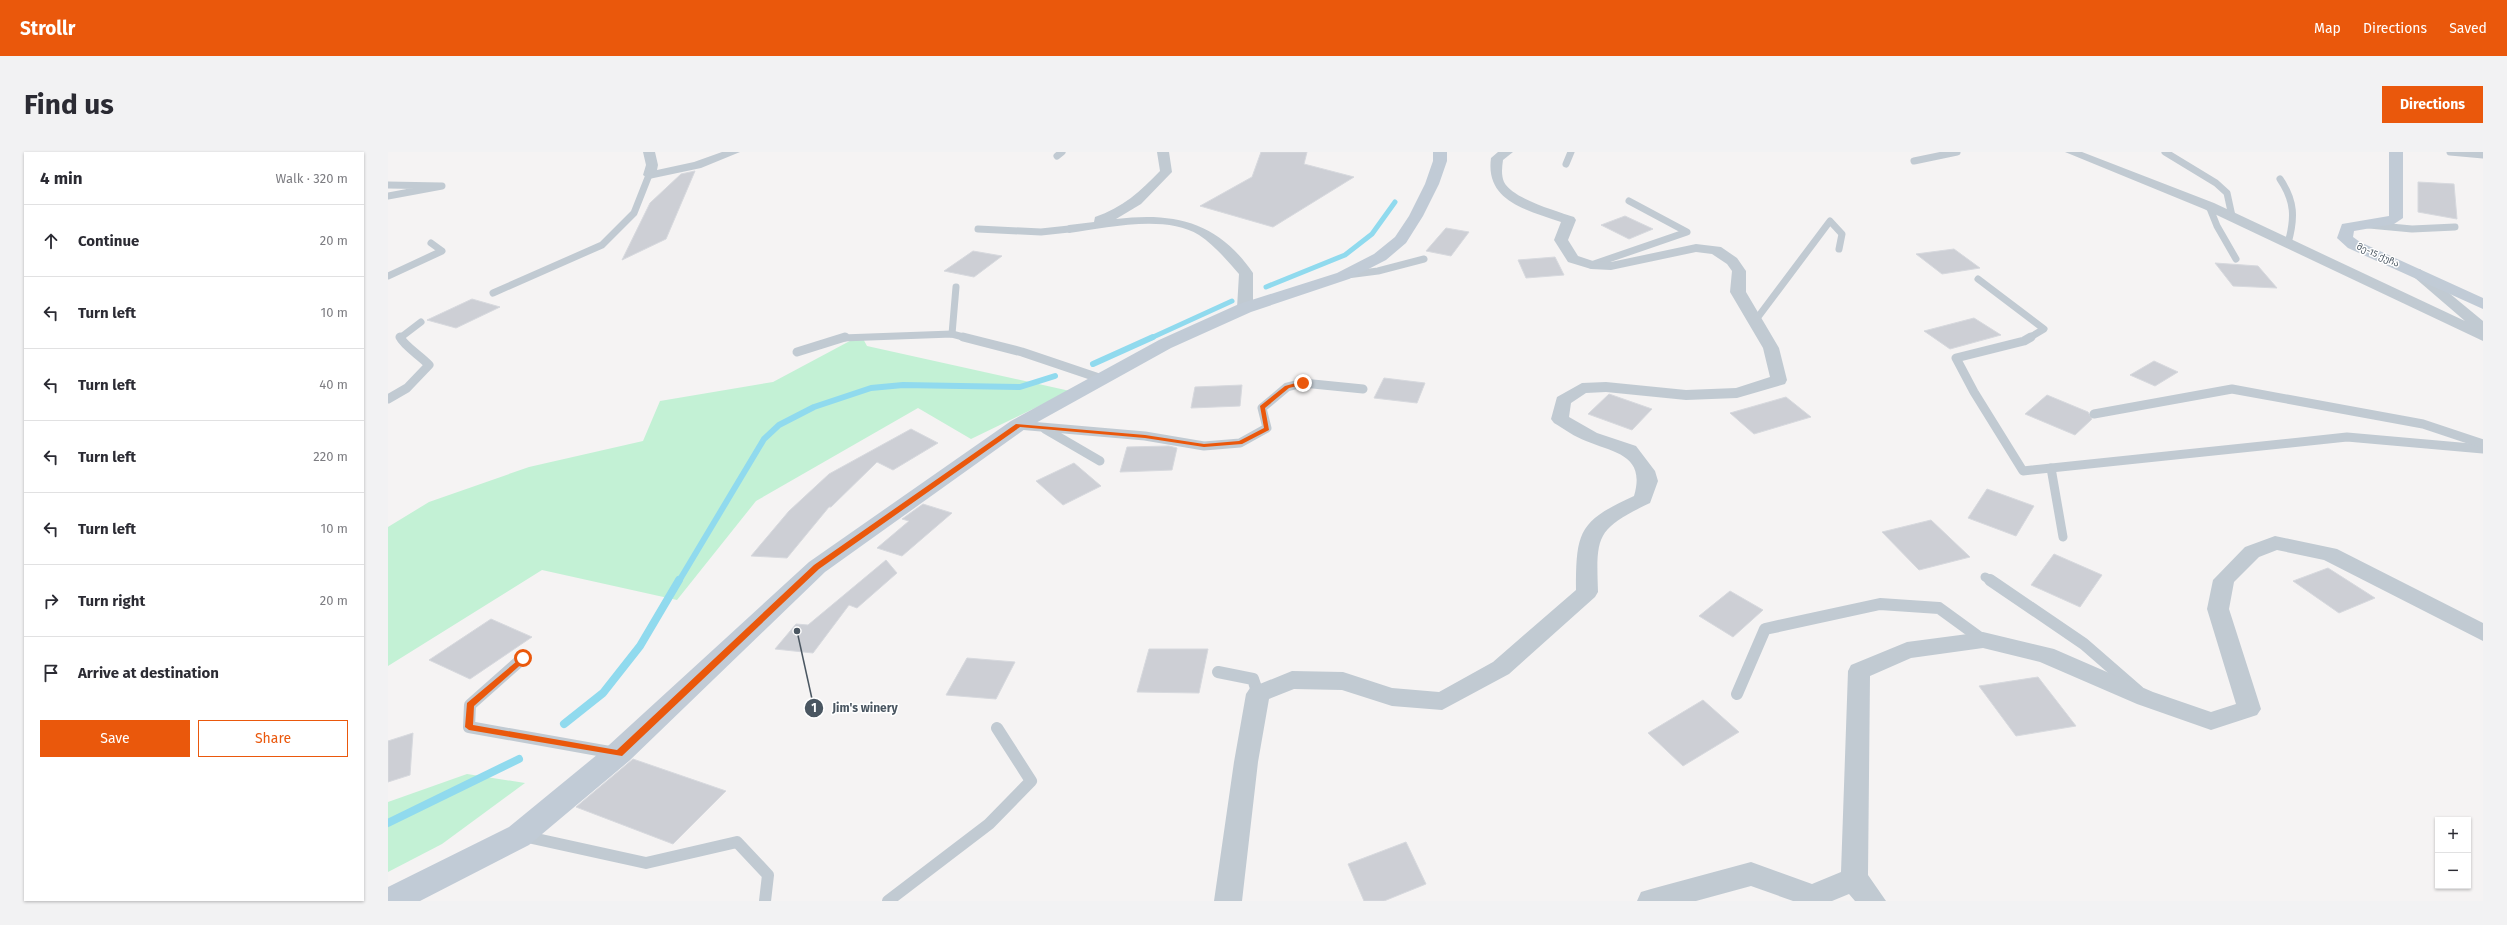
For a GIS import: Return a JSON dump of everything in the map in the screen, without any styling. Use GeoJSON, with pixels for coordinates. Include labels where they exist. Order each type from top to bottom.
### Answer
{"type":"FeatureCollection","features":[{"type":"Feature","properties":{"kind":"street"},"geometry":{"type":"LineString","coordinates":[[649,152],[652,165],[649,175],[697,165],[734,152]]}},
{"type":"Feature","properties":{"kind":"street"},"geometry":{"type":"LineString","coordinates":[[1070,229],[1104,219],[1127,208],[1151,189],[1166,172],[1162,152]]}},
{"type":"Feature","properties":{"kind":"street"},"geometry":{"type":"LineString","coordinates":[[389,901],[449,873],[520,836],[619,753],[817,567],[1018,425],[1166,344],[1245,308],[1343,276],[1380,257],[1401,240],[1432,184],[1440,161],[1440,152]]}},
{"type":"Feature","properties":{"kind":"street"},"geometry":{"type":"LineString","coordinates":[[1228,901],[1246,762],[1258,694],[1292,680],[1343,681],[1392,697],[1442,701],[1501,668],[1587,592],[1587,548],[1597,526],[1618,511],[1643,499],[1648,481],[1646,471],[1629,450],[1591,437],[1560,419],[1563,401],[1582,388],[1606,387],[1686,395],[1736,393],[1779,380],[1771,348],[1738,292],[1739,271],[1732,261],[1716,250],[1696,248],[1642,261],[1611,266],[1591,265],[1573,259],[1561,240],[1569,220],[1511,196],[1499,184],[1496,174],[1497,158],[1506,152]]}},
{"type":"Feature","properties":{"kind":"street"},"geometry":{"type":"LineString","coordinates":[[2071,152],[2232,216],[2483,336]]}},
{"type":"Feature","properties":{"kind":"street","name":"მე-15 ქუჩა"},"geometry":{"type":"LineString","coordinates":[[2396,152],[2396,218],[2389,221],[2347,227],[2345,238],[2354,245],[2483,304]]}},
{"type":"Feature","properties":{"kind":"street"},"geometry":{"type":"LineString","coordinates":[[1070,229],[1135,222],[1180,223],[1202,232],[1228,253],[1246,273],[1245,308]]}},
{"type":"Feature","properties":{"kind":"street"},"geometry":{"type":"LineString","coordinates":[[2415,272],[2483,329]]}},
{"type":"Feature","properties":{"kind":"street"},"geometry":{"type":"LineString","coordinates":[[1872,901],[1854,879],[1859,672],[1908,650],[1983,640],[2046,655],[2145,698],[2211,721],[2249,709],[2218,609],[2224,580],[2252,552],[2274,543],[2330,554],[2483,633]]}},
{"type":"Feature","properties":{"kind":"street"},"geometry":{"type":"LineString","coordinates":[[1651,901],[1751,874],[1813,896],[1854,879]]}},
{"type":"Feature","properties":{"kind":"lane"},"geometry":{"type":"LineString","coordinates":[[1566,164],[1571,152]]}},
{"type":"Feature","properties":{"kind":"lane"},"geometry":{"type":"LineString","coordinates":[[1914,161],[1957,152]]}},
{"type":"Feature","properties":{"kind":"lane"},"geometry":{"type":"LineString","coordinates":[[2165,152],[2216,183],[2227,194],[2232,216]]}},
{"type":"Feature","properties":{"kind":"lane"},"geometry":{"type":"LineString","coordinates":[[2450,152],[2483,155]]}},
{"type":"Feature","properties":{"kind":"lane"},"geometry":{"type":"LineString","coordinates":[[493,293],[602,245],[634,213],[649,175]]}},
{"type":"Feature","properties":{"kind":"lane"},"geometry":{"type":"LineString","coordinates":[[2280,179],[2292,196],[2295,220],[2288,243]]}},
{"type":"Feature","properties":{"kind":"lane"},"geometry":{"type":"LineString","coordinates":[[388,185],[442,186],[388,196]]}},
{"type":"Feature","properties":{"kind":"lane"},"geometry":{"type":"LineString","coordinates":[[1591,265],[1687,232],[1629,201]]}},
{"type":"Feature","properties":{"kind":"lane"},"geometry":{"type":"LineString","coordinates":[[2209,206],[2217,226],[2236,259]]}},
{"type":"Feature","properties":{"kind":"lane"},"geometry":{"type":"LineString","coordinates":[[1755,321],[1830,221],[1842,234],[1839,249]]}},
{"type":"Feature","properties":{"kind":"lane"},"geometry":{"type":"LineString","coordinates":[[2365,225],[2412,229],[2455,227]]}},
{"type":"Feature","properties":{"kind":"lane"},"geometry":{"type":"LineString","coordinates":[[978,229],[1041,232],[1070,229]]}},
{"type":"Feature","properties":{"kind":"lane"},"geometry":{"type":"LineString","coordinates":[[388,276],[442,251],[431,243]]}},
{"type":"Feature","properties":{"kind":"lane"},"geometry":{"type":"LineString","coordinates":[[1343,276],[1378,271],[1424,259]]}},
{"type":"Feature","properties":{"kind":"lane"},"geometry":{"type":"LineString","coordinates":[[1978,278],[2044,329],[2024,340],[1956,358],[1974,392],[2023,471],[2348,437],[2483,450]]}},
{"type":"Feature","properties":{"kind":"lane"},"geometry":{"type":"LineString","coordinates":[[952,334],[956,287]]}},
{"type":"Feature","properties":{"kind":"lane"},"geometry":{"type":"LineString","coordinates":[[388,399],[407,388],[429,365],[418,353],[403,343],[400,337],[421,322]]}},
{"type":"Feature","properties":{"kind":"lane"},"geometry":{"type":"LineString","coordinates":[[797,352],[848,336],[952,334],[1022,352],[1102,379]]}},
{"type":"Feature","properties":{"kind":"lane"},"geometry":{"type":"LineString","coordinates":[[1018,425],[1145,436],[1204,446],[1240,443],[1267,428],[1262,408],[1287,387],[1303,383],[1363,389]]}},
{"type":"Feature","properties":{"kind":"lane"},"geometry":{"type":"LineString","coordinates":[[2094,414],[2232,389],[2424,424],[2483,444]]}},
{"type":"Feature","properties":{"kind":"lane"},"geometry":{"type":"LineString","coordinates":[[1042,427],[1100,461]]}},
{"type":"Feature","properties":{"kind":"lane"},"geometry":{"type":"LineString","coordinates":[[2051,468],[2063,536]]}},
{"type":"Feature","properties":{"kind":"lane"},"geometry":{"type":"LineString","coordinates":[[1985,577],[2038,609],[2117,670],[2145,698]]}},
{"type":"Feature","properties":{"kind":"lane"},"geometry":{"type":"LineString","coordinates":[[1737,694],[1765,629],[1772,627],[1880,604],[1939,608],[1983,640]]}},
{"type":"Feature","properties":{"kind":"lane"},"geometry":{"type":"LineString","coordinates":[[523,658],[470,705],[469,727],[619,753]]}},
{"type":"Feature","properties":{"kind":"lane"},"geometry":{"type":"LineString","coordinates":[[1218,672],[1253,679],[1258,694]]}},
{"type":"Feature","properties":{"kind":"lane"},"geometry":{"type":"LineString","coordinates":[[888,901],[989,824],[1031,781],[997,728]]}},
{"type":"Feature","properties":{"kind":"lane"},"geometry":{"type":"LineString","coordinates":[[520,836],[646,863],[737,842],[768,875],[765,901]]}},
{"type":"Feature","properties":{"kind":"green space"},"geometry":{"type":"Polygon","coordinates":[[[861,335],[867,346],[1070,391],[971,439],[918,408],[756,501],[677,600],[542,570],[388,666],[388,527],[429,502],[529,467],[643,441],[660,401],[773,382],[861,335]]]}},
{"type":"Feature","properties":{"kind":"green space"},"geometry":{"type":"Polygon","coordinates":[[[467,774],[525,783],[442,844],[388,872],[388,802],[467,774]]]}},
{"type":"Feature","properties":{"kind":"building"},"geometry":{"type":"Polygon","coordinates":[[[1261,152],[1307,152],[1304,164],[1354,177],[1273,227],[1200,206],[1252,177],[1261,152]]]}},
{"type":"Feature","properties":{"kind":"building"},"geometry":{"type":"Polygon","coordinates":[[[695,171],[666,239],[622,260],[650,203],[681,174],[695,171]]]}},
{"type":"Feature","properties":{"kind":"building"},"geometry":{"type":"Polygon","coordinates":[[[2418,182],[2454,184],[2457,219],[2418,212],[2418,182]]]}},
{"type":"Feature","properties":{"kind":"building"},"geometry":{"type":"Polygon","coordinates":[[[1625,216],[1653,229],[1629,239],[1601,225],[1625,216]]]}},
{"type":"Feature","properties":{"kind":"building"},"geometry":{"type":"Polygon","coordinates":[[[1446,228],[1469,232],[1451,256],[1426,251],[1446,228]]]}},
{"type":"Feature","properties":{"kind":"building"},"geometry":{"type":"Polygon","coordinates":[[[1954,249],[1980,268],[1942,274],[1916,254],[1954,249]]]}},
{"type":"Feature","properties":{"kind":"building"},"geometry":{"type":"Polygon","coordinates":[[[973,251],[1002,256],[974,277],[944,271],[973,251]]]}},
{"type":"Feature","properties":{"kind":"building"},"geometry":{"type":"Polygon","coordinates":[[[1555,257],[1564,275],[1526,278],[1518,260],[1555,257]]]}},
{"type":"Feature","properties":{"kind":"building"},"geometry":{"type":"Polygon","coordinates":[[[2215,263],[2258,266],[2277,288],[2233,286],[2215,263]]]}},
{"type":"Feature","properties":{"kind":"building"},"geometry":{"type":"Polygon","coordinates":[[[472,299],[500,307],[456,328],[427,320],[472,299]]]}},
{"type":"Feature","properties":{"kind":"building"},"geometry":{"type":"Polygon","coordinates":[[[1974,318],[2001,335],[1950,349],[1924,331],[1974,318]]]}},
{"type":"Feature","properties":{"kind":"building"},"geometry":{"type":"Polygon","coordinates":[[[2154,361],[2178,372],[2155,386],[2130,375],[2154,361]]]}},
{"type":"Feature","properties":{"kind":"building"},"geometry":{"type":"Polygon","coordinates":[[[1384,378],[1425,383],[1417,403],[1374,398],[1384,378]]]}},
{"type":"Feature","properties":{"kind":"building"},"geometry":{"type":"Polygon","coordinates":[[[1242,385],[1240,406],[1191,408],[1195,387],[1242,385]]]}},
{"type":"Feature","properties":{"kind":"building"},"geometry":{"type":"Polygon","coordinates":[[[1609,394],[1652,409],[1632,430],[1588,414],[1609,394]]]}},
{"type":"Feature","properties":{"kind":"building"},"geometry":{"type":"Polygon","coordinates":[[[2047,395],[2088,412],[2092,419],[2075,435],[2025,414],[2047,395]]]}},
{"type":"Feature","properties":{"kind":"building"},"geometry":{"type":"Polygon","coordinates":[[[1786,397],[1811,417],[1754,434],[1730,413],[1786,397]]]}},
{"type":"Feature","properties":{"kind":"building"},"geometry":{"type":"Polygon","coordinates":[[[911,429],[938,443],[893,470],[877,462],[831,507],[829,507],[787,558],[751,556],[789,511],[829,474],[911,429]]]}},
{"type":"Feature","properties":{"kind":"building"},"geometry":{"type":"Polygon","coordinates":[[[1169,446],[1177,448],[1172,470],[1120,472],[1127,447],[1169,446]]]}},
{"type":"Feature","properties":{"kind":"building"},"geometry":{"type":"Polygon","coordinates":[[[1074,463],[1101,486],[1063,505],[1036,481],[1074,463]]]}},
{"type":"Feature","properties":{"kind":"building"},"geometry":{"type":"Polygon","coordinates":[[[1987,489],[2034,506],[2016,536],[1968,518],[1987,489]]]}},
{"type":"Feature","properties":{"kind":"building"},"geometry":{"type":"Polygon","coordinates":[[[923,504],[952,513],[902,556],[877,548],[909,521],[902,519],[923,504]]]}},
{"type":"Feature","properties":{"kind":"building"},"geometry":{"type":"Polygon","coordinates":[[[1931,520],[1970,557],[1919,570],[1882,532],[1931,520]]]}},
{"type":"Feature","properties":{"kind":"building"},"geometry":{"type":"Polygon","coordinates":[[[2054,554],[2102,575],[2080,607],[2031,585],[2054,554]]]}},
{"type":"Feature","properties":{"kind":"building"},"geometry":{"type":"Polygon","coordinates":[[[886,560],[897,573],[857,608],[849,605],[813,653],[775,649],[796,624],[808,625],[886,560]]]}},
{"type":"Feature","properties":{"kind":"building"},"geometry":{"type":"Polygon","coordinates":[[[2328,568],[2375,598],[2339,613],[2293,581],[2328,568]]]}},
{"type":"Feature","properties":{"kind":"building"},"geometry":{"type":"Polygon","coordinates":[[[1730,591],[1763,610],[1733,637],[1699,616],[1730,591]]]}},
{"type":"Feature","properties":{"kind":"building"},"geometry":{"type":"Polygon","coordinates":[[[491,619],[532,637],[470,679],[429,660],[491,619]]]}},
{"type":"Feature","properties":{"kind":"building"},"geometry":{"type":"Polygon","coordinates":[[[1149,649],[1208,649],[1199,693],[1137,692],[1149,649]]]}},
{"type":"Feature","properties":{"kind":"building"},"geometry":{"type":"Polygon","coordinates":[[[967,658],[1015,662],[996,699],[946,695],[967,658]]]}},
{"type":"Feature","properties":{"kind":"building"},"geometry":{"type":"Polygon","coordinates":[[[2038,677],[2076,726],[2016,736],[1979,686],[2038,677]]]}},
{"type":"Feature","properties":{"kind":"building"},"geometry":{"type":"Polygon","coordinates":[[[1703,700],[1739,732],[1683,766],[1648,733],[1703,700]]]}},
{"type":"Feature","properties":{"kind":"building"},"geometry":{"type":"Polygon","coordinates":[[[413,733],[410,775],[388,782],[388,741],[413,733]]]}},
{"type":"Feature","properties":{"kind":"building"},"geometry":{"type":"Polygon","coordinates":[[[633,759],[726,791],[673,844],[576,807],[633,759]]]}},
{"type":"Feature","properties":{"kind":"building"},"geometry":{"type":"Polygon","coordinates":[[[1406,842],[1426,884],[1384,901],[1364,901],[1348,864],[1406,842]]]}},
{"type":"Feature","properties":{"kind":"waterway"},"geometry":{"type":"LineString","coordinates":[[1266,287],[1345,255],[1372,234],[1395,202]]}},
{"type":"Feature","properties":{"kind":"waterway"},"geometry":{"type":"LineString","coordinates":[[1151,338],[1232,301]]}},
{"type":"Feature","properties":{"kind":"waterway"},"geometry":{"type":"LineString","coordinates":[[1093,364],[1153,337]]}},
{"type":"Feature","properties":{"kind":"waterway"},"geometry":{"type":"LineString","coordinates":[[679,581],[764,439],[779,425],[814,407],[871,388],[903,385],[1020,387],[1055,376]]}},
{"type":"Feature","properties":{"kind":"waterway"},"geometry":{"type":"LineString","coordinates":[[564,724],[603,693],[640,646],[679,580]]}},
{"type":"Feature","properties":{"kind":"waterway"},"geometry":{"type":"LineString","coordinates":[[388,823],[519,759]]}},
{"type":"Feature","properties":{"kind":"place","name":"Jim's winery"},"geometry":{"type":"Point","coordinates":[797,631]}},
{"type":"Feature","properties":{"kind":"route"},"geometry":{"type":"LineString","coordinates":[[523,658],[470,705],[469,727],[619,753],[817,567],[1018,425],[1145,436],[1204,446],[1240,443],[1254,437],[1267,428],[1267,421],[1262,408],[1287,387],[1303,383]]}}]}
